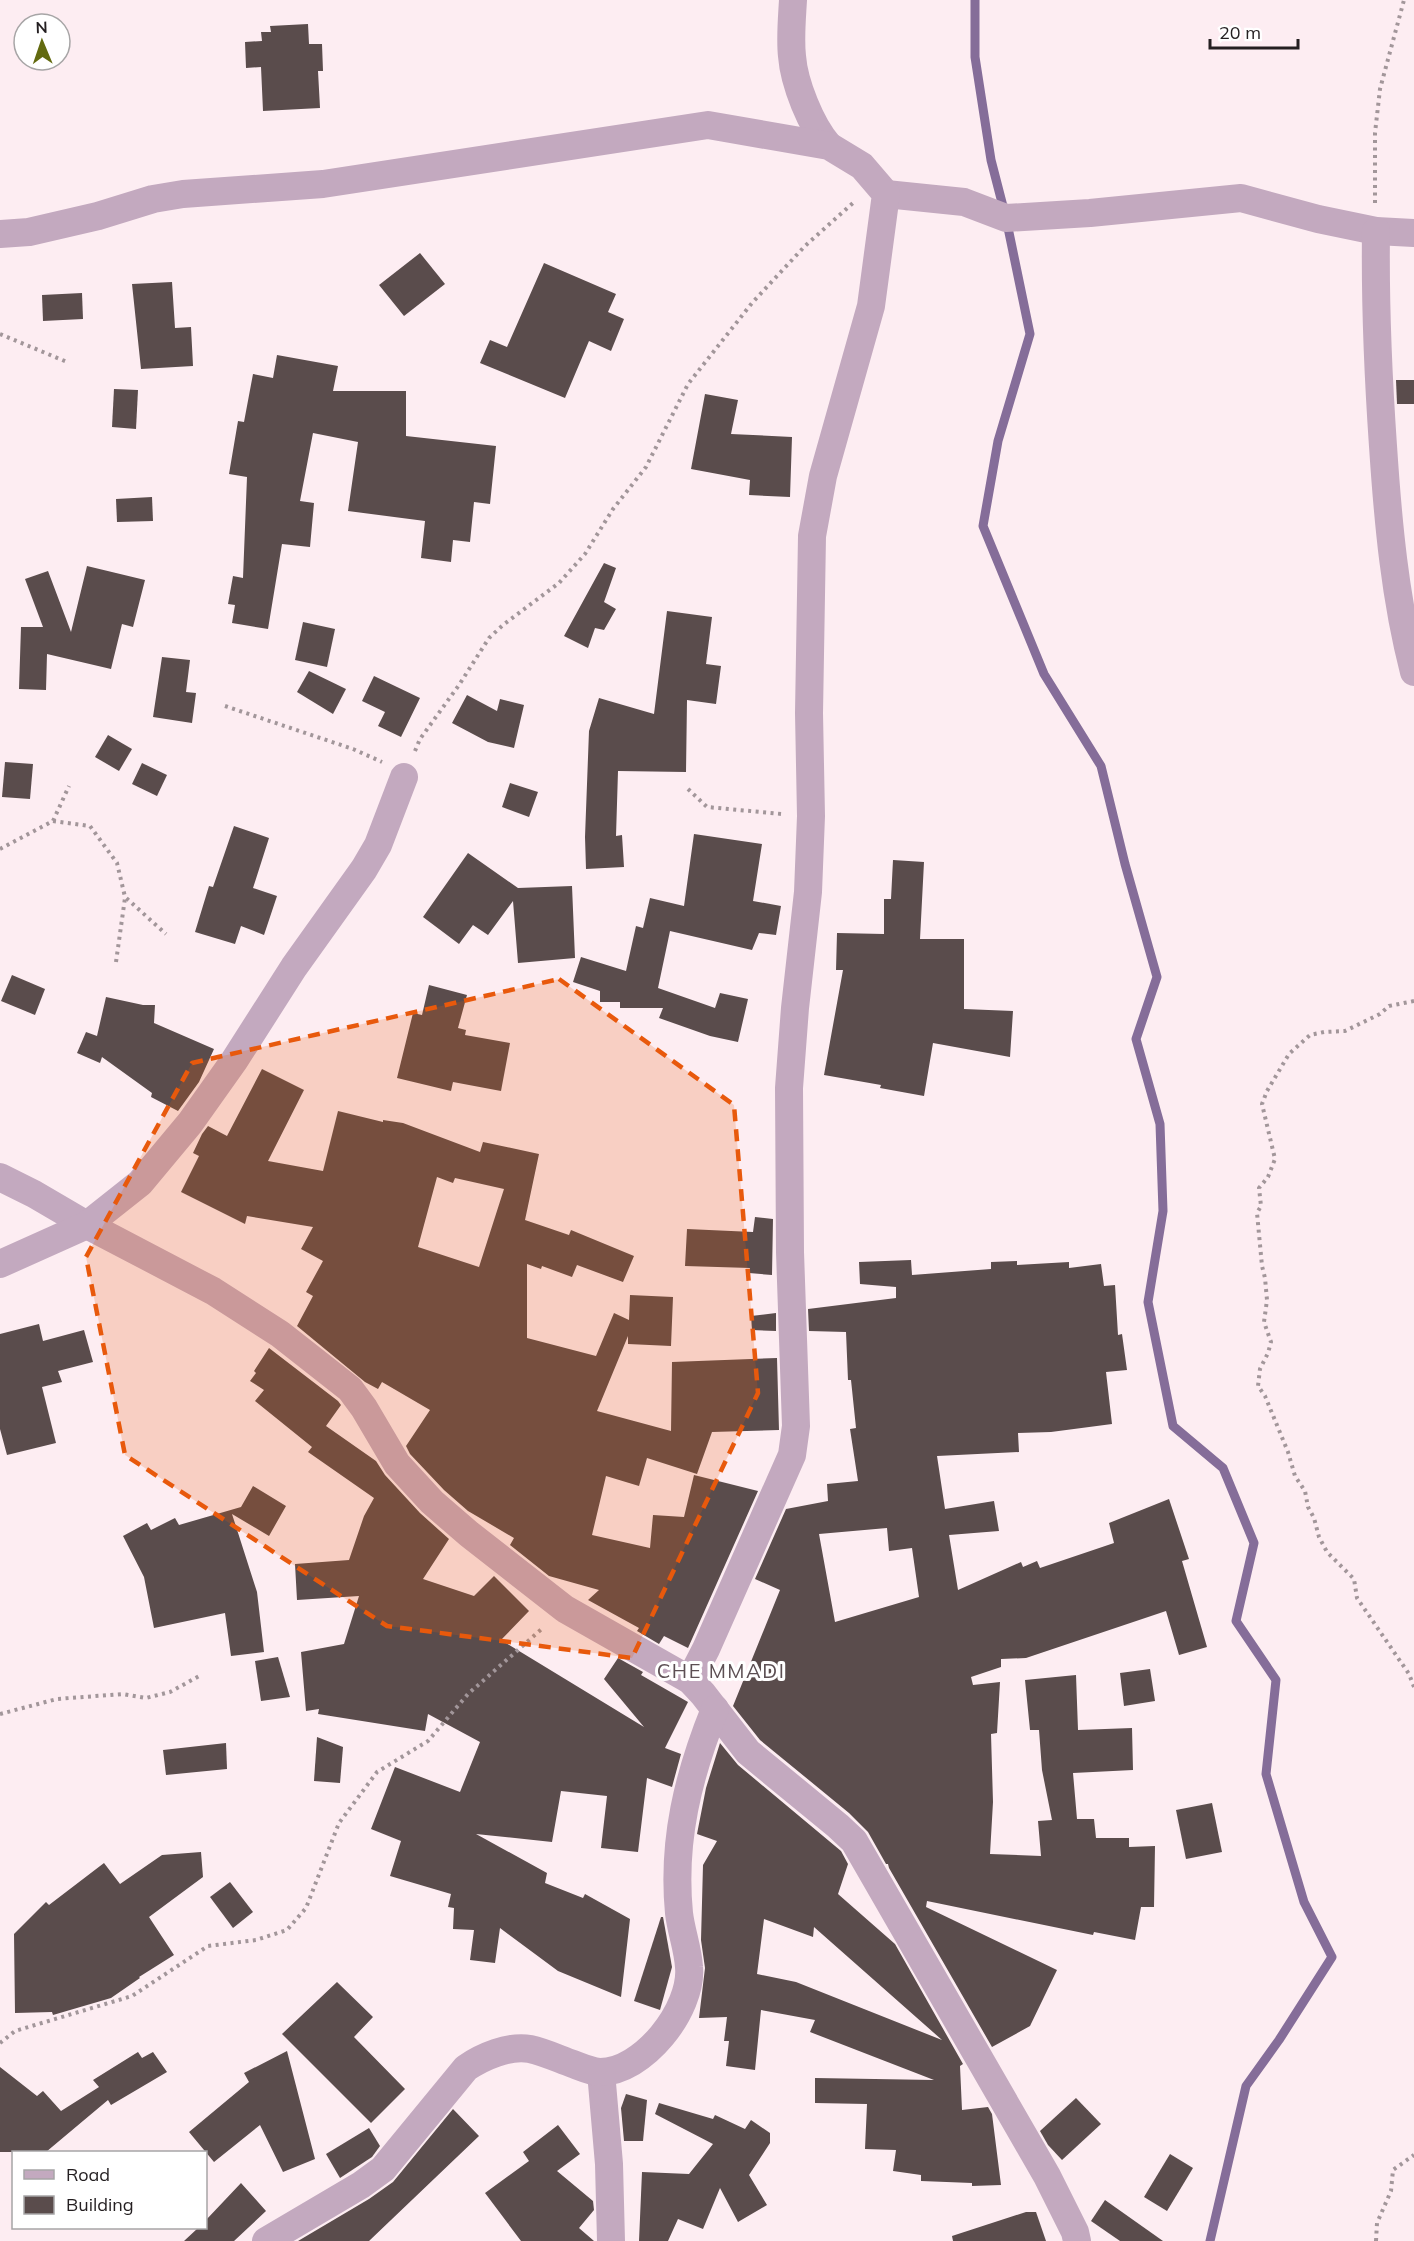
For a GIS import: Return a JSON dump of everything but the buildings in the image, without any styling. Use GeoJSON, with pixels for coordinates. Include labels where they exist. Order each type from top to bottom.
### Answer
{"type":"FeatureCollection","features":[{"type":"Feature","properties":{"kind":"street"},"geometry":{"type":"LineString","coordinates":[[793,0],[791,51],[793,66],[819,135],[829,146],[862,166],[882,188],[964,202],[1006,218],[1090,213],[1241,198],[1318,219],[1376,231],[1414,233]]}},
{"type":"Feature","properties":{"kind":"street"},"geometry":{"type":"LineString","coordinates":[[0,234],[29,231],[98,216],[153,199],[183,194],[323,184],[708,125],[829,146]]}},
{"type":"Feature","properties":{"kind":"street"},"geometry":{"type":"LineString","coordinates":[[690,1680],[741,1573],[792,1455],[796,1426],[790,1252],[789,1088],[808,891],[811,816],[809,713],[812,536],[823,476],[871,306],[882,188]]}},
{"type":"Feature","properties":{"kind":"street"},"geometry":{"type":"LineString","coordinates":[[1376,231],[1376,340],[1388,519],[1405,637],[1414,672]]}},
{"type":"Feature","properties":{"kind":"street"},"geometry":{"type":"LineString","coordinates":[[0,1264],[87,1225],[140,1183],[190,1123],[234,1061],[294,967],[364,869],[378,844],[404,777]]}},
{"type":"Feature","properties":{"kind":"street"},"geometry":{"type":"LineString","coordinates":[[0,1177],[87,1225],[165,1264],[280,1334],[350,1389],[397,1464],[432,1502],[565,1609],[690,1680],[748,1752],[854,1841],[1047,2176],[1077,2241]]}},
{"type":"Feature","properties":{"kind":"street"},"geometry":{"type":"LineString","coordinates":[[266,2241],[384,2169],[466,2068],[479,2060],[511,2049],[528,2049],[601,2072],[622,2067],[645,2053],[667,2029],[687,1990],[690,1969],[679,1914],[680,1829],[686,1797],[700,1749],[715,1709]]}},
{"type":"Feature","properties":{"kind":"street"},"geometry":{"type":"LineString","coordinates":[[601,2072],[609,2164],[611,2241]]}},
{"type":"Feature","properties":{"kind":"path"},"geometry":{"type":"LineString","coordinates":[[1376,231],[1375,133],[1380,89],[1404,0]]}},
{"type":"Feature","properties":{"kind":"path"},"geometry":{"type":"LineString","coordinates":[[225,706],[353,749],[381,761],[404,777],[420,739],[489,638],[503,624],[559,583],[585,554],[613,509],[646,467],[688,384],[752,303],[805,246],[882,188]]}},
{"type":"Feature","properties":{"kind":"path"},"geometry":{"type":"LineString","coordinates":[[0,334],[67,362]]}},
{"type":"Feature","properties":{"kind":"path"},"geometry":{"type":"LineString","coordinates":[[53,821],[69,786]]}},
{"type":"Feature","properties":{"kind":"path"},"geometry":{"type":"LineString","coordinates":[[688,789],[707,807],[811,816]]}},
{"type":"Feature","properties":{"kind":"path"},"geometry":{"type":"LineString","coordinates":[[0,849],[53,821],[90,826],[117,863],[125,897],[116,962]]}},
{"type":"Feature","properties":{"kind":"path"},"geometry":{"type":"LineString","coordinates":[[125,897],[166,934]]}},
{"type":"Feature","properties":{"kind":"path"},"geometry":{"type":"LineString","coordinates":[[1414,1001],[1389,1006],[1380,1014],[1345,1031],[1310,1035],[1289,1054],[1262,1104],[1275,1159],[1268,1177],[1259,1188],[1261,1206],[1257,1213],[1267,1300],[1264,1322],[1270,1342],[1268,1353],[1260,1369],[1258,1386],[1265,1396],[1280,1432],[1295,1476],[1305,1491],[1319,1537],[1328,1552],[1354,1579],[1357,1598],[1409,1674],[1414,1687]]}},
{"type":"Feature","properties":{"kind":"path"},"geometry":{"type":"LineString","coordinates":[[0,2043],[15,2031],[132,1996],[208,1946],[256,1940],[287,1930],[306,1908],[339,1823],[377,1772],[428,1741],[468,1694],[565,1609]]}},
{"type":"Feature","properties":{"kind":"path"},"geometry":{"type":"LineString","coordinates":[[0,1714],[57,1700],[123,1694],[146,1698],[170,1692],[201,1675]]}},
{"type":"Feature","properties":{"kind":"path"},"geometry":{"type":"LineString","coordinates":[[1376,2241],[1377,2223],[1391,2192],[1393,2170],[1414,2155]]}},
{"type":"Feature","properties":{"kind":"highlighted area"},"geometry":{"type":"Polygon","coordinates":[[[559,979],[734,1105],[758,1393],[632,1658],[387,1626],[125,1455],[86,1257],[192,1063],[559,979]]]}},
{"type":"Feature","properties":{"kind":"waterway"},"geometry":{"type":"LineString","coordinates":[[975,0],[975,57],[991,160],[1006,218],[1030,334],[998,441],[983,526],[1044,674],[1101,766],[1125,864],[1157,977],[1136,1039],[1160,1124],[1163,1211],[1148,1302],[1173,1426],[1223,1468],[1254,1543],[1236,1621],[1276,1680],[1266,1774],[1304,1902],[1332,1957],[1279,2040],[1246,2086],[1210,2241]]}},
{"type":"Feature","properties":{"kind":"district","name":"CHE MMADI"},"geometry":{"type":"Point","coordinates":[721,1670]}}]}
